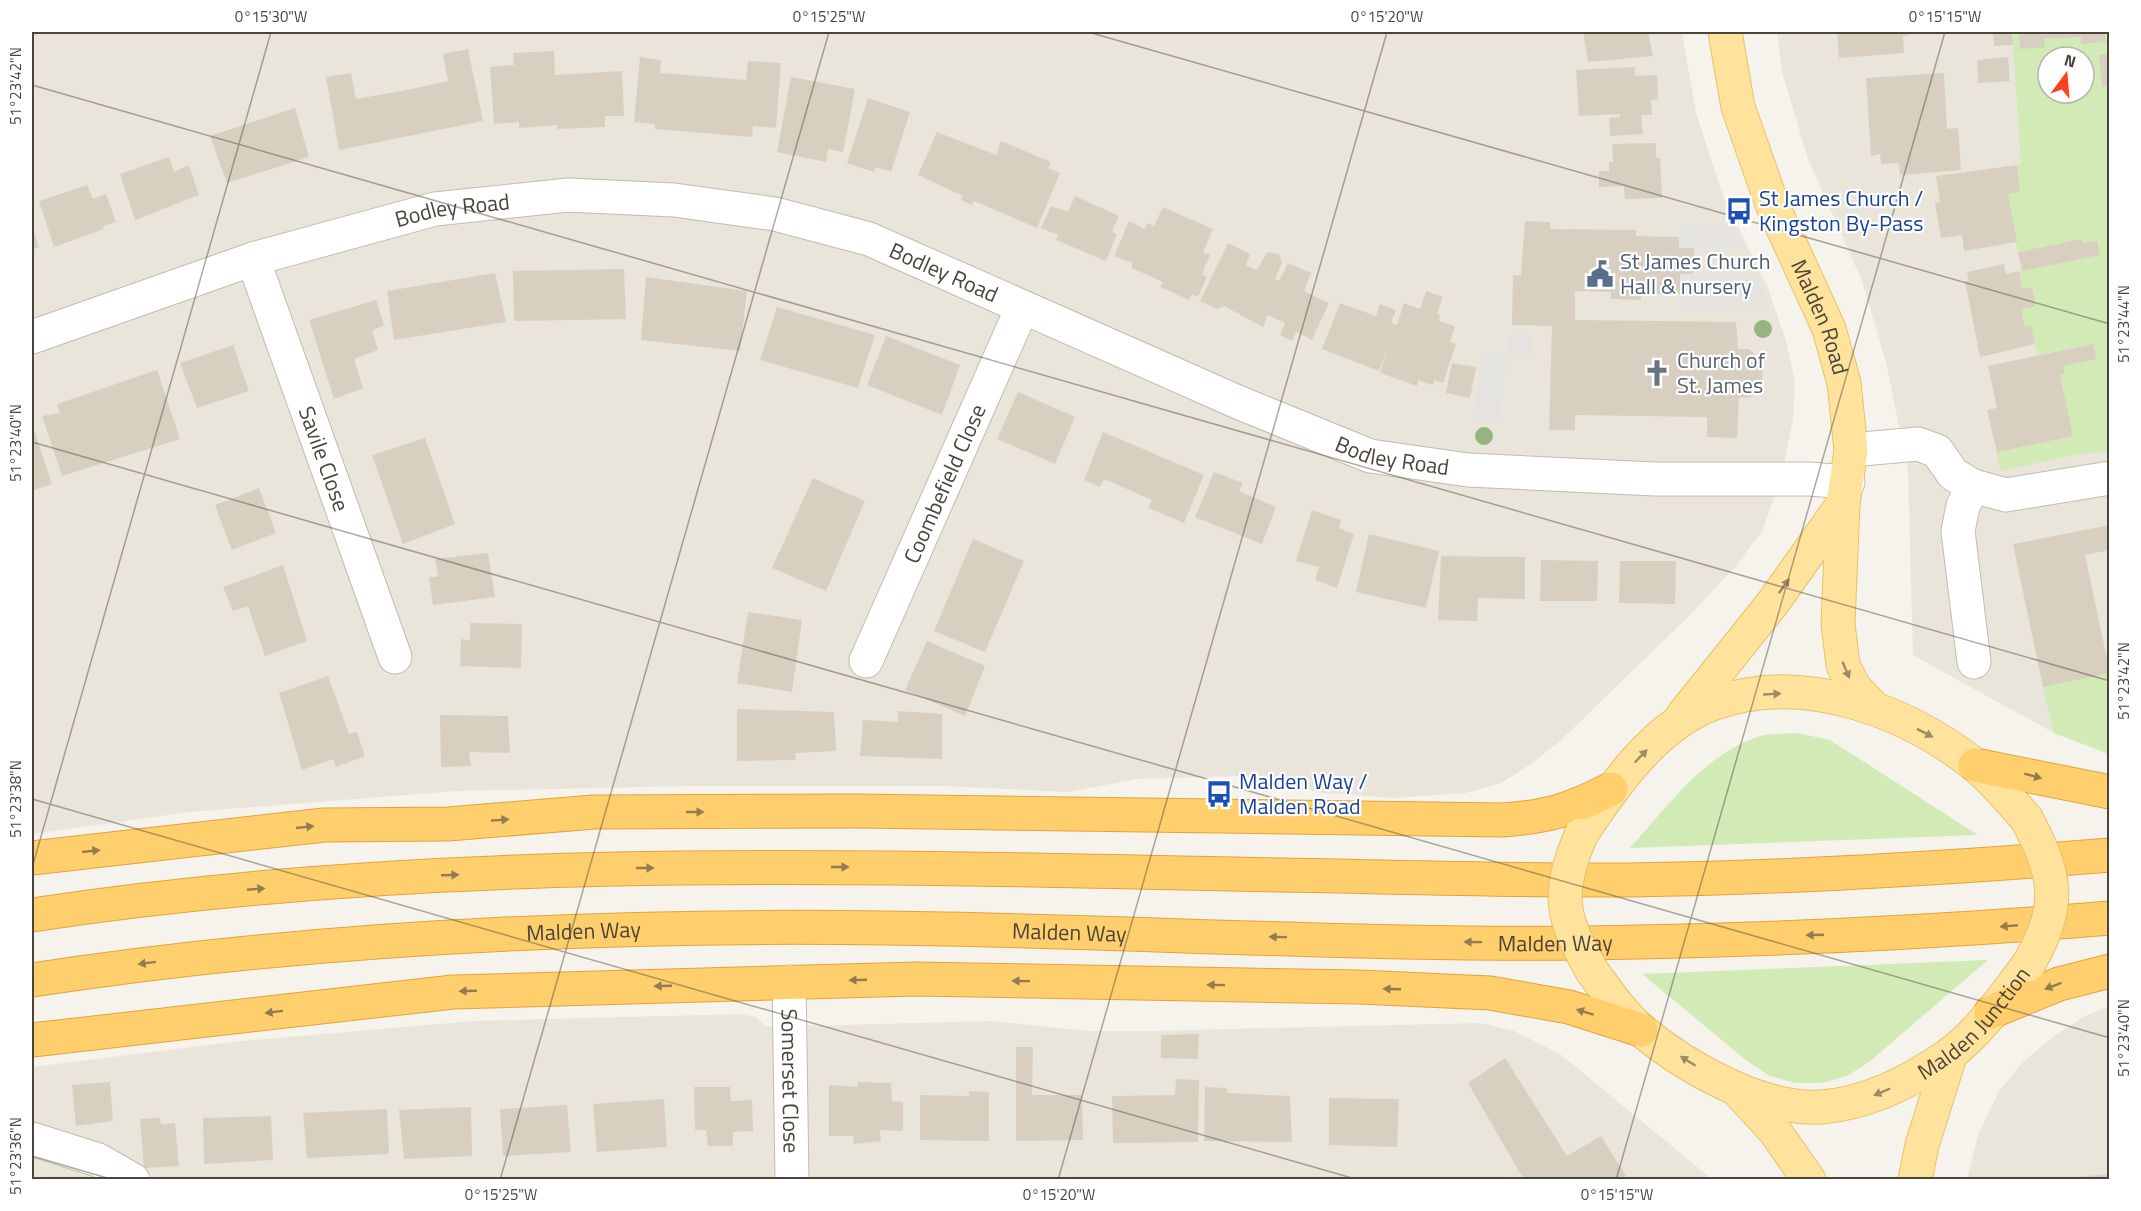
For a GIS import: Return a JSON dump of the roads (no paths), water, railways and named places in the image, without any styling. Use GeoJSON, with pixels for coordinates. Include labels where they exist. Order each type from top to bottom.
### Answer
{"type":"FeatureCollection","features":[{"type":"Feature","properties":{"kind":"highway"},"geometry":{"type":"LineString","coordinates":[[1975,765],[2109,792]]}},
{"type":"Feature","properties":{"kind":"highway"},"geometry":{"type":"LineString","coordinates":[[32,858],[324,825],[448,824],[594,813],[858,811],[1502,820],[1541,817],[1572,809],[1611,789]]}},
{"type":"Feature","properties":{"kind":"highway"},"geometry":{"type":"LineString","coordinates":[[32,915],[162,898],[372,879],[630,868],[884,867],[1632,880],[1980,866],[2109,855]]}},
{"type":"Feature","properties":{"kind":"highway","name":"Malden Way"},"geometry":{"type":"LineString","coordinates":[[32,980],[205,956],[376,939],[634,928],[884,928],[1495,942],[1639,942],[1985,928],[2109,918]]}},
{"type":"Feature","properties":{"kind":"highway"},"geometry":{"type":"LineString","coordinates":[[1991,1012],[2059,984],[2109,971]]}},
{"type":"Feature","properties":{"kind":"highway"},"geometry":{"type":"LineString","coordinates":[[32,1040],[453,992],[928,979],[1347,987],[1490,993],[1569,1007],[1641,1030]]}},
{"type":"Feature","properties":{"kind":"main road","name":"Malden Road"},"geometry":{"type":"LineString","coordinates":[[1725,32],[1738,107],[1772,204],[1829,329],[1844,383],[1851,450],[1845,493],[1838,624],[1843,665],[1854,687],[1873,707]]}},
{"type":"Feature","properties":{"kind":"main road","name":"Malden Road"},"geometry":{"type":"LineString","coordinates":[[1674,726],[1772,604],[1845,493]]}},
{"type":"Feature","properties":{"kind":"main road","name":"Malden Junction"},"geometry":{"type":"LineString","coordinates":[[1797,692],[1873,707],[1932,736],[1975,765],[2025,818],[2040,844],[2051,879],[2052,911],[2043,939],[2028,965],[1991,1012],[1951,1053],[1906,1082],[1863,1100],[1820,1107],[1781,1103],[1737,1089],[1688,1063],[1641,1030],[1617,1005],[1592,971],[1570,933],[1565,904],[1566,872],[1581,835],[1611,789],[1644,752],[1674,726],[1714,703],[1750,695],[1797,692]]}},
{"type":"Feature","properties":{"kind":"main road"},"geometry":{"type":"LineString","coordinates":[[1915,1179],[1922,1145],[1951,1053]]}},
{"type":"Feature","properties":{"kind":"main road"},"geometry":{"type":"LineString","coordinates":[[1737,1089],[1774,1130],[1809,1179]]}},
{"type":"Feature","properties":{"kind":"street","name":"Bodley Road"},"geometry":{"type":"LineString","coordinates":[[32,337],[254,260],[435,209],[568,195],[674,200],[775,214],[869,239],[1022,308],[1370,456],[1468,470],[1654,479],[1809,479],[1845,493]]}},
{"type":"Feature","properties":{"kind":"street","name":"Savile Close"},"geometry":{"type":"LineString","coordinates":[[254,260],[395,657]]}},
{"type":"Feature","properties":{"kind":"street","name":"Coombefield Close"},"geometry":{"type":"LineString","coordinates":[[866,661],[1022,308]]}},
{"type":"Feature","properties":{"kind":"street"},"geometry":{"type":"LineString","coordinates":[[1851,450],[1918,444],[1937,451],[1953,474],[1973,486],[2006,495],[2109,478]]}},
{"type":"Feature","properties":{"kind":"street"},"geometry":{"type":"LineString","coordinates":[[1973,486],[1963,506],[1958,531],[1974,662]]}},
{"type":"Feature","properties":{"kind":"street","name":"Somerset Close"},"geometry":{"type":"LineString","coordinates":[[789,982],[792,1179]]}},
{"type":"Feature","properties":{"kind":"street"},"geometry":{"type":"LineString","coordinates":[[32,1139],[98,1160],[133,1179]]}},
{"type":"Feature","properties":{"kind":"place","name":"St James Church / Kingston By-Pass"},"geometry":{"type":"Point","coordinates":[1739,211]}},
{"type":"Feature","properties":{"kind":"place","name":"St James Church Hall & nursery"},"geometry":{"type":"Point","coordinates":[1600,274]}},
{"type":"Feature","properties":{"kind":"place","name":"Church of St. James"},"geometry":{"type":"Point","coordinates":[1657,373]}},
{"type":"Feature","properties":{"kind":"place","name":"Malden Way / Malden Road"},"geometry":{"type":"Point","coordinates":[1219,794]}}]}
